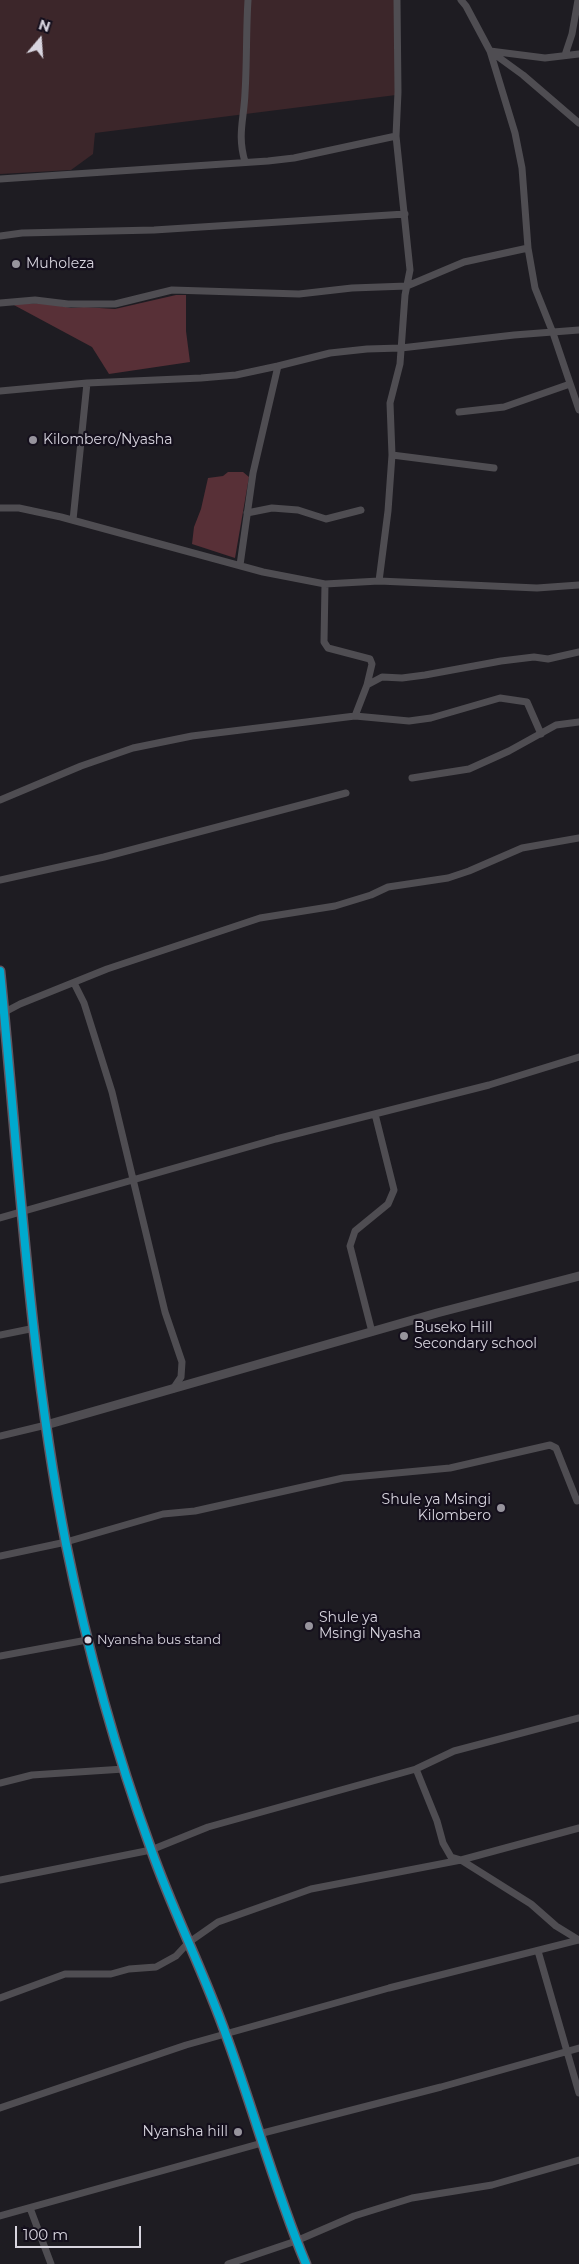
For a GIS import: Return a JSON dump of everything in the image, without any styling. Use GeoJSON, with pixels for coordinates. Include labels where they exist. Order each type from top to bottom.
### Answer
{"type":"FeatureCollection","features":[{"type":"Feature","properties":{"kind":"highway"},"geometry":{"type":"LineString","coordinates":[[0,970],[2,1013],[22,1213],[46,1425],[66,1542],[87,1640],[124,1769],[151,1850],[226,2034],[296,2241],[306,2264]]}},
{"type":"Feature","properties":{"kind":"street"},"geometry":{"type":"LineString","coordinates":[[245,162],[240,132],[244,113],[248,0]]}},
{"type":"Feature","properties":{"kind":"street"},"geometry":{"type":"LineString","coordinates":[[379,581],[388,511],[392,456],[390,403],[400,364],[405,295],[410,270],[396,136],[397,0]]}},
{"type":"Feature","properties":{"kind":"street"},"geometry":{"type":"LineString","coordinates":[[461,0],[490,52],[516,134],[522,168],[528,248],[535,288],[553,333],[579,410]]}},
{"type":"Feature","properties":{"kind":"street"},"geometry":{"type":"LineString","coordinates":[[565,55],[572,34],[578,0]]}},
{"type":"Feature","properties":{"kind":"street"},"geometry":{"type":"LineString","coordinates":[[490,52],[545,58],[579,54]]}},
{"type":"Feature","properties":{"kind":"street"},"geometry":{"type":"LineString","coordinates":[[490,52],[524,75],[579,123]]}},
{"type":"Feature","properties":{"kind":"street"},"geometry":{"type":"LineString","coordinates":[[0,179],[294,158],[396,136]]}},
{"type":"Feature","properties":{"kind":"street"},"geometry":{"type":"LineString","coordinates":[[0,236],[22,232],[154,230],[228,224],[353,219],[405,214]]}},
{"type":"Feature","properties":{"kind":"street"},"geometry":{"type":"LineString","coordinates":[[0,303],[35,300],[68,304],[116,304],[172,290],[299,294],[352,288],[408,286],[464,262],[528,248]]}},
{"type":"Feature","properties":{"kind":"street"},"geometry":{"type":"LineString","coordinates":[[0,391],[87,383],[236,375],[330,353],[401,348],[514,335],[579,330]]}},
{"type":"Feature","properties":{"kind":"street"},"geometry":{"type":"LineString","coordinates":[[240,565],[253,473],[278,366]]}},
{"type":"Feature","properties":{"kind":"street"},"geometry":{"type":"LineString","coordinates":[[72,520],[87,383]]}},
{"type":"Feature","properties":{"kind":"street"},"geometry":{"type":"LineString","coordinates":[[459,412],[504,407],[570,384]]}},
{"type":"Feature","properties":{"kind":"street"},"geometry":{"type":"LineString","coordinates":[[392,456],[494,468]]}},
{"type":"Feature","properties":{"kind":"street"},"geometry":{"type":"LineString","coordinates":[[0,508],[18,508],[72,520],[240,565],[325,584],[379,581],[537,588],[579,585]]}},
{"type":"Feature","properties":{"kind":"street"},"geometry":{"type":"LineString","coordinates":[[247,513],[272,508],[298,510],[326,519],[361,510]]}},
{"type":"Feature","properties":{"kind":"street"},"geometry":{"type":"LineString","coordinates":[[325,584],[324,642],[328,648],[370,659],[372,664],[367,685],[355,716]]}},
{"type":"Feature","properties":{"kind":"street"},"geometry":{"type":"LineString","coordinates":[[367,685],[382,677],[425,676],[501,661],[534,657],[548,659],[579,652]]}},
{"type":"Feature","properties":{"kind":"street"},"geometry":{"type":"LineString","coordinates":[[0,800],[81,766],[133,748],[192,736],[355,716],[409,720],[431,718],[500,698],[527,702],[541,734]]}},
{"type":"Feature","properties":{"kind":"street"},"geometry":{"type":"LineString","coordinates":[[412,778],[469,769],[556,726],[579,722]]}},
{"type":"Feature","properties":{"kind":"street"},"geometry":{"type":"LineString","coordinates":[[0,880],[104,857],[346,793]]}},
{"type":"Feature","properties":{"kind":"street"},"geometry":{"type":"LineString","coordinates":[[2,1013],[107,969],[260,918],[335,906],[371,895],[388,887],[448,878],[522,848],[579,838]]}},
{"type":"Feature","properties":{"kind":"street"},"geometry":{"type":"LineString","coordinates":[[74,983],[84,1003],[112,1092],[165,1312],[182,1362],[180,1377],[173,1389]]}},
{"type":"Feature","properties":{"kind":"street"},"geometry":{"type":"LineString","coordinates":[[0,1218],[276,1139],[489,1085],[579,1057]]}},
{"type":"Feature","properties":{"kind":"street"},"geometry":{"type":"LineString","coordinates":[[372,1332],[350,1246],[355,1231],[388,1204],[394,1190],[375,1114]]}},
{"type":"Feature","properties":{"kind":"street"},"geometry":{"type":"LineString","coordinates":[[0,1436],[46,1425],[372,1332],[579,1276]]}},
{"type":"Feature","properties":{"kind":"street"},"geometry":{"type":"LineString","coordinates":[[0,1335],[35,1328]]}},
{"type":"Feature","properties":{"kind":"street"},"geometry":{"type":"LineString","coordinates":[[0,1556],[66,1542],[163,1514],[195,1511],[343,1478],[450,1468],[550,1445],[556,1448],[577,1501],[579,1500]]}},
{"type":"Feature","properties":{"kind":"street"},"geometry":{"type":"LineString","coordinates":[[0,1656],[87,1640]]}},
{"type":"Feature","properties":{"kind":"street"},"geometry":{"type":"LineString","coordinates":[[0,1880],[151,1850],[208,1827],[416,1769],[454,1751],[579,1718]]}},
{"type":"Feature","properties":{"kind":"street"},"geometry":{"type":"LineString","coordinates":[[0,1784],[32,1775],[124,1769]]}},
{"type":"Feature","properties":{"kind":"street"},"geometry":{"type":"LineString","coordinates":[[416,1769],[437,1821],[443,1843],[451,1857],[461,1860],[531,1904],[556,1926],[579,1940]]}},
{"type":"Feature","properties":{"kind":"street"},"geometry":{"type":"LineString","coordinates":[[0,1998],[64,1974],[111,1974],[129,1969],[156,1967],[176,1956],[188,1943],[218,1922],[310,1889],[461,1860],[579,1828]]}},
{"type":"Feature","properties":{"kind":"street"},"geometry":{"type":"LineString","coordinates":[[0,2108],[186,2045],[389,1988],[579,1940]]}},
{"type":"Feature","properties":{"kind":"street"},"geometry":{"type":"LineString","coordinates":[[538,1951],[579,2093]]}},
{"type":"Feature","properties":{"kind":"street"},"geometry":{"type":"LineString","coordinates":[[0,2216],[579,2048]]}},
{"type":"Feature","properties":{"kind":"street"},"geometry":{"type":"LineString","coordinates":[[228,2264],[296,2241],[354,2216],[412,2198],[492,2185],[579,2160]]}},
{"type":"Feature","properties":{"kind":"street"},"geometry":{"type":"LineString","coordinates":[[30,2208],[51,2264]]}},
{"type":"Feature","properties":{"kind":"shaded area"},"geometry":{"type":"Polygon","coordinates":[[[0,0],[396,0],[396,95],[95,133],[93,154],[71,170],[0,174],[0,0]]]}},
{"type":"Feature","properties":{"kind":"shaded area"},"geometry":{"type":"Polygon","coordinates":[[[176,295],[186,295],[186,331],[190,362],[109,374],[92,347],[12,304],[46,303],[71,308],[115,309],[176,295]]]}},
{"type":"Feature","properties":{"kind":"shaded area"},"geometry":{"type":"Polygon","coordinates":[[[228,472],[243,472],[249,477],[235,558],[192,544],[194,527],[201,509],[208,478],[223,476],[228,472]]]}},
{"type":"Feature","properties":{"kind":"transit line"},"geometry":{"type":"LineString","coordinates":[[0,971],[26,1259],[43,1402],[53,1473],[83,1621],[103,1698],[138,1812],[160,1872],[217,2012],[284,2208],[306,2264]]}},
{"type":"Feature","properties":{"kind":"place","name":"Muholeza"},"geometry":{"type":"Point","coordinates":[16,264]}},
{"type":"Feature","properties":{"kind":"place","name":"Kilombero/Nyasha"},"geometry":{"type":"Point","coordinates":[33,440]}},
{"type":"Feature","properties":{"kind":"place","name":"Buseko Hill Secondary school"},"geometry":{"type":"Point","coordinates":[404,1336]}},
{"type":"Feature","properties":{"kind":"place","name":"Shule ya Msingi Kilombero"},"geometry":{"type":"Point","coordinates":[501,1508]}},
{"type":"Feature","properties":{"kind":"place","name":"Shule ya Msingi Nyasha"},"geometry":{"type":"Point","coordinates":[309,1626]}},
{"type":"Feature","properties":{"kind":"place","name":"Nyansha bus stand"},"geometry":{"type":"Point","coordinates":[88,1640]}},
{"type":"Feature","properties":{"kind":"place","name":"Nyansha hill"},"geometry":{"type":"Point","coordinates":[238,2132]}}]}
